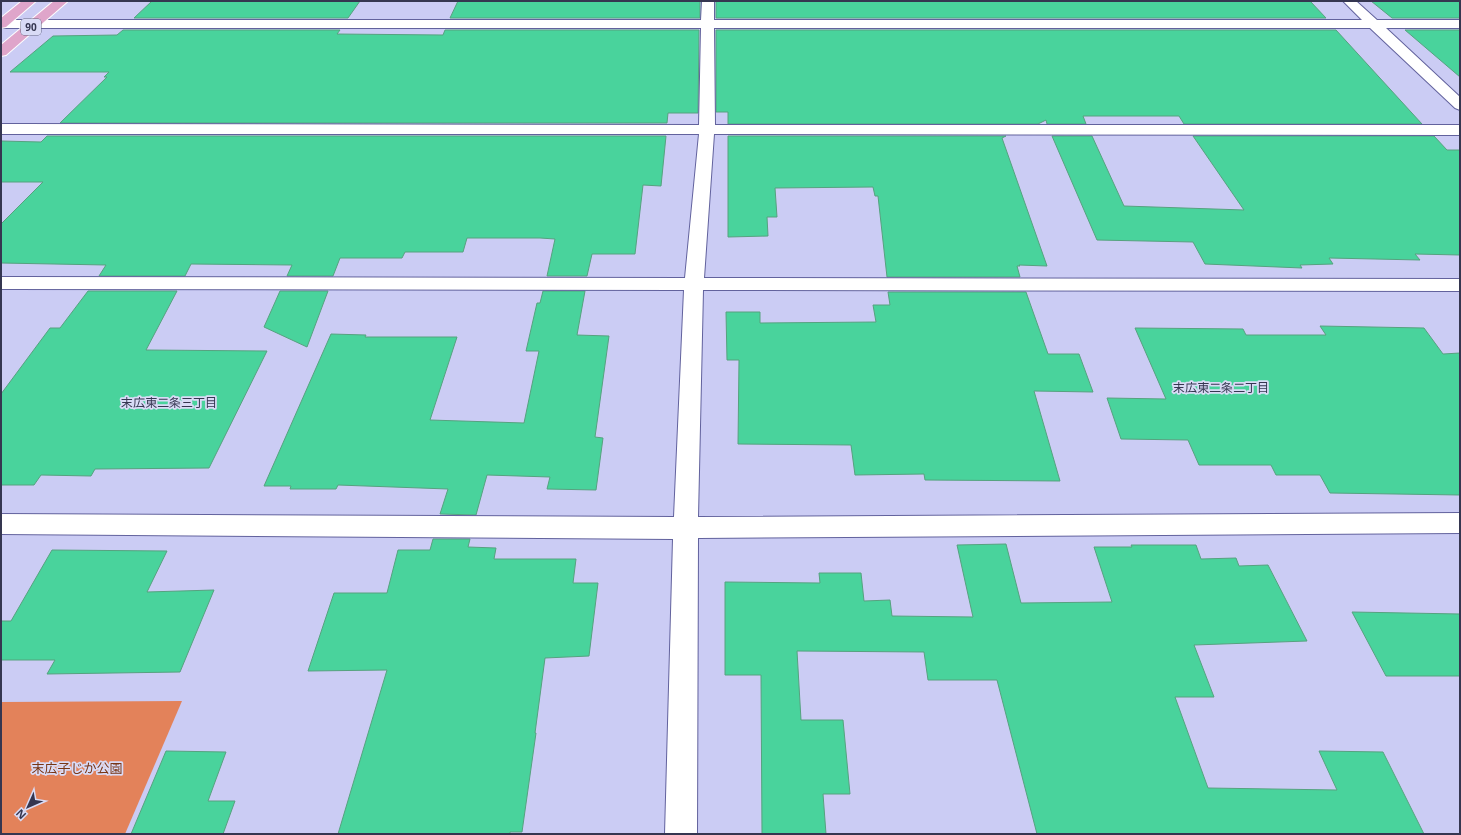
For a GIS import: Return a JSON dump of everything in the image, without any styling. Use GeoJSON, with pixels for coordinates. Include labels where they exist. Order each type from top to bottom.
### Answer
{"type":"FeatureCollection","features":[{"type":"Feature","properties":{"kind":"main road","name":"90"},"geometry":{"type":"LineString","coordinates":[[1,24],[30,1]]}},
{"type":"Feature","properties":{"kind":"main road","name":"90"},"geometry":{"type":"LineString","coordinates":[[1,52],[62,1]]}},
{"type":"Feature","properties":{"kind":"street"},"geometry":{"type":"LineString","coordinates":[[681,834],[686,528],[694,284],[707,128],[708,1]]}},
{"type":"Feature","properties":{"kind":"street"},"geometry":{"type":"LineString","coordinates":[[1349,1],[1460,105]]}},
{"type":"Feature","properties":{"kind":"street"},"geometry":{"type":"LineString","coordinates":[[1,24],[1460,24]]}},
{"type":"Feature","properties":{"kind":"street"},"geometry":{"type":"LineString","coordinates":[[1,129],[707,128],[1460,130]]}},
{"type":"Feature","properties":{"kind":"street"},"geometry":{"type":"LineString","coordinates":[[1,283],[1460,285]]}},
{"type":"Feature","properties":{"kind":"street"},"geometry":{"type":"LineString","coordinates":[[1,524],[686,528],[1460,523]]}},
{"type":"Feature","properties":{"kind":"green space","name":"末広子じか公園"},"geometry":{"type":"Polygon","coordinates":[[[182,701],[125,834],[1,834],[1,702],[182,701]]]}},
{"type":"Feature","properties":{"kind":"building"},"geometry":{"type":"Polygon","coordinates":[[[152,1],[360,1],[348,18],[134,18],[152,1]]]}},
{"type":"Feature","properties":{"kind":"building"},"geometry":{"type":"Polygon","coordinates":[[[458,1],[700,1],[700,18],[450,18],[458,1]]]}},
{"type":"Feature","properties":{"kind":"building"},"geometry":{"type":"Polygon","coordinates":[[[716,1],[1310,1],[1326,18],[716,18],[716,1]]]}},
{"type":"Feature","properties":{"kind":"building"},"geometry":{"type":"Polygon","coordinates":[[[1371,1],[1460,1],[1460,18],[1392,18],[1371,1]]]}},
{"type":"Feature","properties":{"kind":"building"},"geometry":{"type":"Polygon","coordinates":[[[123,30],[340,30],[337,34],[443,35],[445,30],[699,30],[698,113],[668,113],[667,123],[60,123],[107,77],[104,77],[109,72],[10,72],[53,36],[117,35],[123,30]]]}},
{"type":"Feature","properties":{"kind":"building"},"geometry":{"type":"Polygon","coordinates":[[[716,30],[1336,30],[1422,124],[1184,124],[1179,116],[1083,116],[1086,124],[1047,124],[1046,120],[1038,124],[728,124],[728,112],[716,112],[716,30]]]}},
{"type":"Feature","properties":{"kind":"building"},"geometry":{"type":"Polygon","coordinates":[[[1405,30],[1460,30],[1460,77],[1405,30]]]}},
{"type":"Feature","properties":{"kind":"building"},"geometry":{"type":"Polygon","coordinates":[[[47,136],[666,136],[661,186],[643,185],[635,254],[592,254],[587,276],[547,276],[555,239],[467,238],[463,252],[405,252],[402,258],[340,258],[333,276],[287,276],[292,265],[191,264],[185,276],[99,276],[106,265],[1,263],[1,224],[43,182],[1,182],[1,141],[41,142],[47,136]]]}},
{"type":"Feature","properties":{"kind":"building"},"geometry":{"type":"Polygon","coordinates":[[[728,136],[1006,136],[1002,138],[1047,266],[1019,265],[1020,266],[1017,266],[1020,277],[887,277],[878,196],[875,196],[873,187],[775,188],[777,217],[767,217],[768,236],[728,237],[728,136]]]}},
{"type":"Feature","properties":{"kind":"building"},"geometry":{"type":"Polygon","coordinates":[[[1052,136],[1092,136],[1124,206],[1244,210],[1193,136],[1434,136],[1447,150],[1460,150],[1460,255],[1415,254],[1420,260],[1329,258],[1333,264],[1300,265],[1302,268],[1205,264],[1193,242],[1097,240],[1052,136]]]}},
{"type":"Feature","properties":{"kind":"building"},"geometry":{"type":"Polygon","coordinates":[[[88,291],[177,291],[146,350],[267,351],[209,468],[95,469],[91,476],[41,475],[34,485],[1,485],[1,394],[50,328],[60,328],[88,291]]]}},
{"type":"Feature","properties":{"kind":"building"},"geometry":{"type":"Polygon","coordinates":[[[280,291],[328,291],[307,347],[264,327],[280,291]]]}},
{"type":"Feature","properties":{"kind":"building"},"geometry":{"type":"Polygon","coordinates":[[[543,291],[585,291],[577,335],[609,336],[595,437],[603,438],[596,490],[547,489],[550,477],[487,475],[476,515],[440,514],[448,489],[338,485],[336,489],[290,489],[291,486],[264,486],[331,334],[366,335],[365,337],[457,337],[430,420],[524,423],[539,351],[526,351],[537,303],[540,303],[543,291]]]}},
{"type":"Feature","properties":{"kind":"building"},"geometry":{"type":"Polygon","coordinates":[[[888,292],[1026,292],[1048,354],[1079,354],[1093,392],[1034,391],[1060,481],[925,480],[924,474],[855,475],[851,445],[738,444],[739,360],[727,360],[726,312],[760,312],[760,323],[876,322],[873,305],[890,305],[888,292]]]}},
{"type":"Feature","properties":{"kind":"building"},"geometry":{"type":"Polygon","coordinates":[[[1320,326],[1424,328],[1443,354],[1460,353],[1460,495],[1330,493],[1320,475],[1276,475],[1271,465],[1199,465],[1188,440],[1121,439],[1107,398],[1166,399],[1135,328],[1243,329],[1246,335],[1326,335],[1320,326]]]}},
{"type":"Feature","properties":{"kind":"building"},"geometry":{"type":"Polygon","coordinates":[[[433,539],[470,539],[468,547],[496,548],[494,559],[576,559],[573,583],[598,583],[589,656],[545,658],[522,832],[510,832],[510,834],[338,834],[387,670],[308,671],[334,593],[387,593],[398,550],[430,550],[433,539]]]}},
{"type":"Feature","properties":{"kind":"building"},"geometry":{"type":"Polygon","coordinates":[[[1006,544],[1021,603],[1112,602],[1094,547],[1132,547],[1131,545],[1196,545],[1201,559],[1236,558],[1239,566],[1268,565],[1307,641],[1194,645],[1214,697],[1175,697],[1208,788],[1337,790],[1319,751],[1383,752],[1424,834],[1037,834],[997,680],[928,680],[924,652],[797,651],[801,720],[843,720],[850,794],[823,794],[826,834],[762,834],[761,675],[725,675],[725,582],[820,583],[819,573],[861,573],[864,601],[890,600],[892,616],[973,617],[957,545],[1006,544]]]}},
{"type":"Feature","properties":{"kind":"building"},"geometry":{"type":"Polygon","coordinates":[[[52,550],[167,551],[147,592],[214,590],[180,672],[47,674],[55,660],[1,660],[1,621],[11,621],[52,550]]]}},
{"type":"Feature","properties":{"kind":"building"},"geometry":{"type":"Polygon","coordinates":[[[1352,612],[1460,614],[1460,676],[1386,676],[1352,612]]]}},
{"type":"Feature","properties":{"kind":"building"},"geometry":{"type":"Polygon","coordinates":[[[166,751],[226,752],[208,801],[235,801],[223,834],[131,834],[166,751]]]}},
{"type":"Feature","properties":{"kind":"district","name":"末広東二条二丁目"},"geometry":{"type":"Point","coordinates":[1221,388]}},
{"type":"Feature","properties":{"kind":"district","name":"末広東二条三丁目"},"geometry":{"type":"Point","coordinates":[169,403]}}]}
